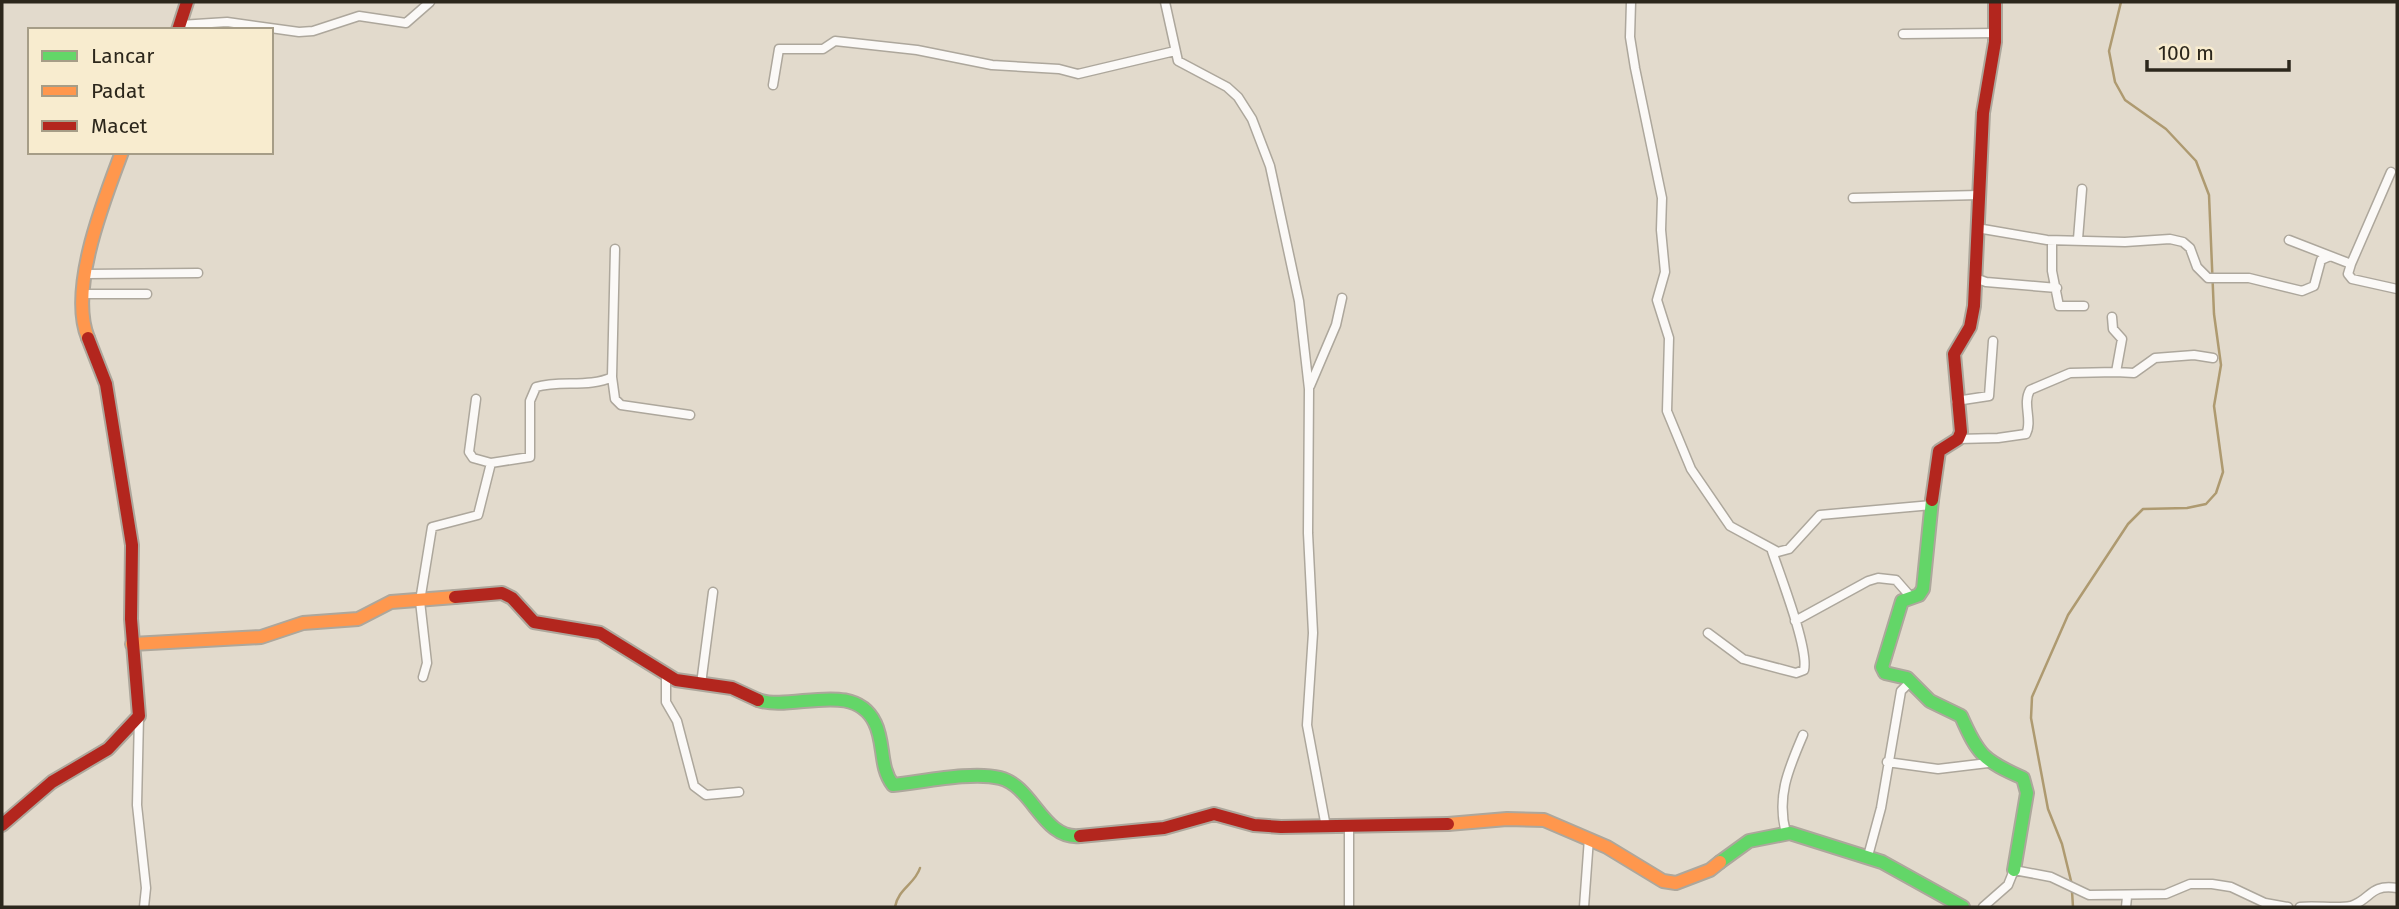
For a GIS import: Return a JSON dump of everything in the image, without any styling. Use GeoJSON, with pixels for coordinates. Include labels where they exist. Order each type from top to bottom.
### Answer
{"type":"FeatureCollection","features":[{"type":"Feature","properties":{"kind":"street"},"geometry":{"type":"LineString","coordinates":[[187,2],[179,27],[227,22],[306,32],[359,16],[406,23],[430,2]]}},
{"type":"Feature","properties":{"kind":"street"},"geometry":{"type":"LineString","coordinates":[[1165,2],[1175,51],[1181,64],[1213,77],[1238,97],[1259,134],[1270,166],[1296,290],[1309,389],[1308,533],[1313,633],[1307,725],[1326,827]]}},
{"type":"Feature","properties":{"kind":"street"},"geometry":{"type":"LineString","coordinates":[[1631,2],[1634,58],[1662,198],[1661,230],[1665,272],[1657,300],[1669,338],[1667,411],[1692,468],[1730,526],[1772,551],[1789,549],[1815,518],[1828,513],[1933,505]]}},
{"type":"Feature","properties":{"kind":"street"},"geometry":{"type":"LineString","coordinates":[[1988,763],[1975,749],[1964,720],[1930,701],[1910,681],[1885,673],[1882,667],[1900,606],[1910,596],[1919,595],[1923,589],[1924,548],[1933,505],[1939,452],[1958,439],[1961,432],[1953,376],[1954,354],[1970,327],[1983,113],[1996,33],[1995,2]]}},
{"type":"Feature","properties":{"kind":"street"},"geometry":{"type":"LineString","coordinates":[[1903,34],[1996,33]]}},
{"type":"Feature","properties":{"kind":"street"},"geometry":{"type":"LineString","coordinates":[[773,85],[779,49],[823,49],[835,41],[917,50],[992,65],[1059,69],[1083,74],[1175,51]]}},
{"type":"Feature","properties":{"kind":"street"},"geometry":{"type":"LineString","coordinates":[[121,154],[92,232],[81,325],[99,360],[108,389],[132,545],[132,644],[139,716],[137,805],[146,888],[144,907]]}},
{"type":"Feature","properties":{"kind":"street"},"geometry":{"type":"LineString","coordinates":[[2391,172],[2348,274],[2352,279],[2397,289]]}},
{"type":"Feature","properties":{"kind":"street"},"geometry":{"type":"LineString","coordinates":[[2078,239],[2082,189]]}},
{"type":"Feature","properties":{"kind":"street"},"geometry":{"type":"LineString","coordinates":[[1853,198],[1979,195]]}},
{"type":"Feature","properties":{"kind":"street"},"geometry":{"type":"LineString","coordinates":[[1977,228],[2052,241],[2078,239],[2125,242],[2170,239],[2183,242],[2190,248],[2197,267],[2208,278],[2249,278],[2302,291],[2314,286],[2321,260],[2329,257]]}},
{"type":"Feature","properties":{"kind":"street"},"geometry":{"type":"LineString","coordinates":[[2289,240],[2351,264]]}},
{"type":"Feature","properties":{"kind":"street"},"geometry":{"type":"LineString","coordinates":[[2052,241],[2052,271],[2060,308],[2084,306]]}},
{"type":"Feature","properties":{"kind":"street"},"geometry":{"type":"LineString","coordinates":[[615,249],[611,377],[615,399],[621,405],[690,415]]}},
{"type":"Feature","properties":{"kind":"street"},"geometry":{"type":"LineString","coordinates":[[87,274],[198,272]]}},
{"type":"Feature","properties":{"kind":"street"},"geometry":{"type":"LineString","coordinates":[[1975,278],[1986,282],[2057,288]]}},
{"type":"Feature","properties":{"kind":"street"},"geometry":{"type":"LineString","coordinates":[[85,294],[147,294]]}},
{"type":"Feature","properties":{"kind":"street"},"geometry":{"type":"LineString","coordinates":[[1309,389],[1321,365],[1342,298]]}},
{"type":"Feature","properties":{"kind":"street"},"geometry":{"type":"LineString","coordinates":[[2112,317],[2113,329],[2122,339],[2116,372]]}},
{"type":"Feature","properties":{"kind":"street"},"geometry":{"type":"LineString","coordinates":[[1956,401],[1989,396],[1993,341]]}},
{"type":"Feature","properties":{"kind":"street"},"geometry":{"type":"LineString","coordinates":[[1958,439],[1998,438],[2026,433],[2029,428],[2026,401],[2030,390],[2070,373],[2134,373],[2155,358],[2194,355],[2213,358]]}},
{"type":"Feature","properties":{"kind":"street"},"geometry":{"type":"LineString","coordinates":[[476,399],[469,453],[473,458],[491,463],[525,459],[531,455],[530,401],[536,387],[551,382],[603,381],[611,377]]}},
{"type":"Feature","properties":{"kind":"street"},"geometry":{"type":"LineString","coordinates":[[423,677],[427,663],[420,601],[432,527],[478,514],[491,463]]}},
{"type":"Feature","properties":{"kind":"street"},"geometry":{"type":"LineString","coordinates":[[1708,633],[1743,659],[1799,673],[1804,670],[1806,662],[1795,621],[1772,551]]}},
{"type":"Feature","properties":{"kind":"street"},"geometry":{"type":"LineString","coordinates":[[1795,621],[1878,578],[1896,580],[1910,596]]}},
{"type":"Feature","properties":{"kind":"street"},"geometry":{"type":"LineString","coordinates":[[701,684],[713,592]]}},
{"type":"Feature","properties":{"kind":"street"},"geometry":{"type":"LineString","coordinates":[[132,644],[261,637],[303,623],[358,619],[391,602],[496,593],[508,595],[534,622],[600,633],[666,676],[732,688],[762,702],[828,699],[857,704],[875,722],[886,776],[893,785],[965,778],[1001,778],[1016,786],[1051,825],[1071,837],[1164,828],[1214,814],[1254,825],[1349,828],[1531,819],[1553,822],[1589,838],[1654,876],[1676,883],[1700,876],[1749,841],[1786,833],[1868,856],[1963,907]]}},
{"type":"Feature","properties":{"kind":"street"},"geometry":{"type":"LineString","coordinates":[[666,676],[666,702],[677,721],[694,786],[706,795],[739,792]]}},
{"type":"Feature","properties":{"kind":"street"},"geometry":{"type":"LineString","coordinates":[[1868,856],[1878,820],[1901,691],[1910,681]]}},
{"type":"Feature","properties":{"kind":"street"},"geometry":{"type":"LineString","coordinates":[[2,825],[51,782],[108,749],[139,716]]}},
{"type":"Feature","properties":{"kind":"street"},"geometry":{"type":"LineString","coordinates":[[1786,833],[1781,810],[1782,794],[1803,735]]}},
{"type":"Feature","properties":{"kind":"street"},"geometry":{"type":"LineString","coordinates":[[1887,762],[1938,769],[1988,763],[2018,774],[2026,783],[2014,870],[2008,885],[1983,907]]}},
{"type":"Feature","properties":{"kind":"street"},"geometry":{"type":"LineString","coordinates":[[1349,828],[1349,907]]}},
{"type":"Feature","properties":{"kind":"street"},"geometry":{"type":"LineString","coordinates":[[1584,907],[1589,838]]}},
{"type":"Feature","properties":{"kind":"street"},"geometry":{"type":"LineString","coordinates":[[2014,870],[2051,877],[2089,895],[2127,897],[2166,894],[2190,884],[2212,884],[2231,887],[2265,903],[2288,907]]}},
{"type":"Feature","properties":{"kind":"street"},"geometry":{"type":"LineString","coordinates":[[2300,907],[2347,907],[2358,903],[2374,889],[2397,888]]}},
{"type":"Feature","properties":{"kind":"street"},"geometry":{"type":"LineString","coordinates":[[2126,907],[2127,897]]}},
{"type":"Feature","properties":{"kind":"waterway"},"geometry":{"type":"LineString","coordinates":[[2072,885],[2062,844],[2048,809],[2031,718],[2032,697],[2068,615],[2128,524],[2143,509],[2187,508],[2206,504],[2216,493],[2223,472],[2214,406],[2221,365],[2214,314],[2209,195],[2196,161],[2166,129],[2125,100],[2115,82],[2109,51],[2121,2]]}},
{"type":"Feature","properties":{"kind":"waterway"},"geometry":{"type":"LineString","coordinates":[[895,907],[899,896],[920,868]]}},
{"type":"Feature","properties":{"kind":"waterway"},"geometry":{"type":"LineString","coordinates":[[2072,891],[2073,907]]}},
{"type":"Feature","properties":{"kind":"traffic: fast"},"geometry":{"type":"LineString","coordinates":[[1932,500],[1923,589],[1919,595],[1902,601],[1882,667],[1885,673],[1907,678],[1930,701],[1961,716],[1972,740],[1984,755],[1999,767],[2023,778],[2027,793],[2014,870]]}},
{"type":"Feature","properties":{"kind":"traffic: fast"},"geometry":{"type":"LineString","coordinates":[[758,700],[772,703],[821,700],[853,703],[865,710],[875,723],[886,771],[893,785],[962,776],[1000,778],[1021,791],[1057,830],[1067,835],[1080,836]]}},
{"type":"Feature","properties":{"kind":"traffic: fast"},"geometry":{"type":"LineString","coordinates":[[1720,862],[1749,841],[1790,833],[1882,862],[1963,907]]}},
{"type":"Feature","properties":{"kind":"traffic: slow"},"geometry":{"type":"LineString","coordinates":[[88,338],[83,318],[85,270],[98,219],[121,154]]}},
{"type":"Feature","properties":{"kind":"traffic: slow"},"geometry":{"type":"LineString","coordinates":[[132,644],[261,637],[303,623],[358,619],[391,602],[455,597]]}},
{"type":"Feature","properties":{"kind":"traffic: slow"},"geometry":{"type":"LineString","coordinates":[[1448,824],[1507,819],[1544,820],[1607,847],[1663,881],[1676,883],[1710,870],[1720,862]]}},
{"type":"Feature","properties":{"kind":"traffic: jam"},"geometry":{"type":"LineString","coordinates":[[179,28],[187,2]]}},
{"type":"Feature","properties":{"kind":"traffic: jam"},"geometry":{"type":"LineString","coordinates":[[1932,500],[1939,451],[1958,439],[1961,432],[1954,354],[1970,327],[1974,306],[1983,113],[1995,42],[1995,2]]}},
{"type":"Feature","properties":{"kind":"traffic: jam"},"geometry":{"type":"LineString","coordinates":[[2,825],[52,782],[108,749],[139,716],[131,619],[132,545],[106,384],[88,338]]}},
{"type":"Feature","properties":{"kind":"traffic: jam"},"geometry":{"type":"LineString","coordinates":[[455,597],[502,593],[512,598],[534,622],[600,633],[676,680],[732,688],[758,700]]}},
{"type":"Feature","properties":{"kind":"traffic: jam"},"geometry":{"type":"LineString","coordinates":[[1080,836],[1164,828],[1214,814],[1254,825],[1281,827],[1448,824]]}}]}
